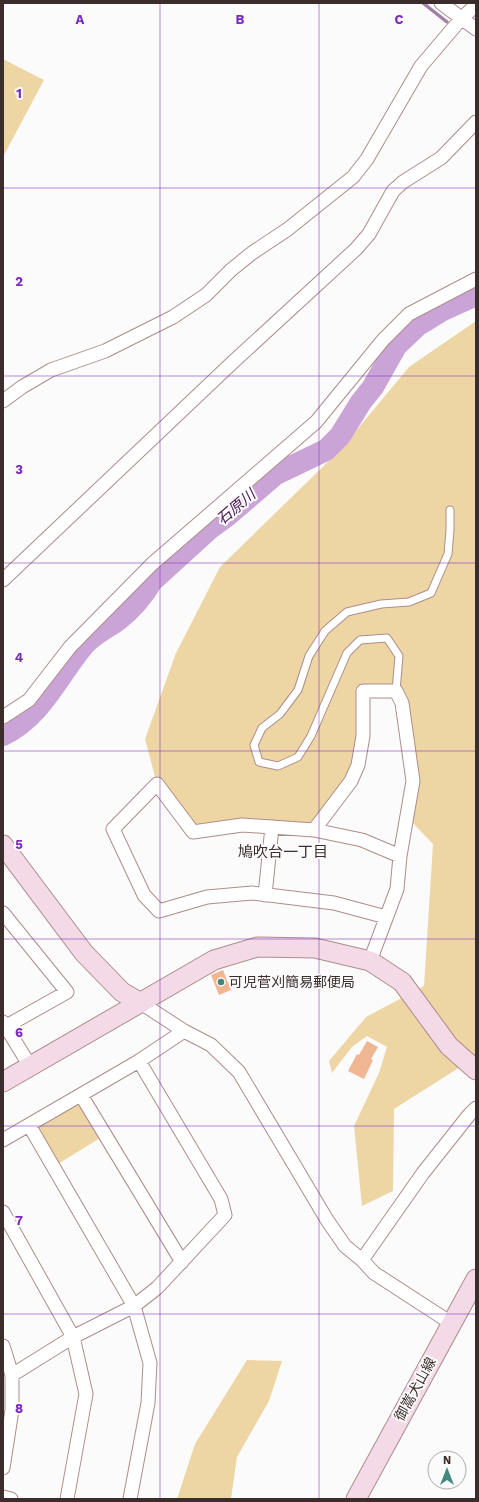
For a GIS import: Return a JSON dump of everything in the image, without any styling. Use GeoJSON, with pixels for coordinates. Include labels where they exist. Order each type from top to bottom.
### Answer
{"type":"FeatureCollection","features":[{"type":"Feature","properties":{"kind":"street"},"geometry":{"type":"LineString","coordinates":[[441,3],[476,29]]}},
{"type":"Feature","properties":{"kind":"street"},"geometry":{"type":"LineString","coordinates":[[3,401],[22,387],[51,370],[105,351],[174,317],[206,295],[231,270],[252,253],[288,228],[353,177],[367,159],[421,66],[461,19],[476,5]]}},
{"type":"Feature","properties":{"kind":"street"},"geometry":{"type":"LineString","coordinates":[[3,580],[233,362],[356,249],[369,234],[393,191],[403,182],[442,158],[476,122]]}},
{"type":"Feature","properties":{"kind":"street"},"geometry":{"type":"LineString","coordinates":[[3,717],[29,700],[70,647],[152,564],[316,422],[383,340],[409,314],[476,279]]}},
{"type":"Feature","properties":{"kind":"street"},"geometry":{"type":"LineString","coordinates":[[314,830],[351,781],[358,765],[363,736],[363,691],[396,691],[402,703],[413,781],[400,856],[397,889],[370,961]]}},
{"type":"Feature","properties":{"kind":"street"},"geometry":{"type":"LineString","coordinates":[[386,917],[334,903],[252,893],[207,897],[159,911],[144,895],[113,829],[157,784],[193,832],[242,825],[314,830],[362,840],[400,856]]}},
{"type":"Feature","properties":{"kind":"street"},"geometry":{"type":"LineString","coordinates":[[265,895],[272,827]]}},
{"type":"Feature","properties":{"kind":"street"},"geometry":{"type":"LineString","coordinates":[[3,845],[84,953],[122,992],[184,1031],[211,1045],[239,1072],[327,1220],[345,1246],[362,1260],[374,1273],[451,1323]]}},
{"type":"Feature","properties":{"kind":"street"},"geometry":{"type":"LineString","coordinates":[[3,913],[67,992],[4,1026],[30,1066]]}},
{"type":"Feature","properties":{"kind":"street"},"geometry":{"type":"LineString","coordinates":[[3,1082],[214,960],[257,947],[314,948],[370,961],[402,982],[449,1046],[476,1070]]}},
{"type":"Feature","properties":{"kind":"street"},"geometry":{"type":"LineString","coordinates":[[3,1140],[138,1061],[184,1031]]}},
{"type":"Feature","properties":{"kind":"street"},"geometry":{"type":"LineString","coordinates":[[12,1375],[73,1337],[134,1306],[157,1288],[225,1215],[221,1199],[138,1061]]}},
{"type":"Feature","properties":{"kind":"street"},"geometry":{"type":"LineString","coordinates":[[81,1095],[182,1262]]}},
{"type":"Feature","properties":{"kind":"street"},"geometry":{"type":"LineString","coordinates":[[362,1260],[423,1173],[476,1108]]}},
{"type":"Feature","properties":{"kind":"street"},"geometry":{"type":"LineString","coordinates":[[29,1125],[134,1306],[150,1363],[148,1403],[130,1499]]}},
{"type":"Feature","properties":{"kind":"street"},"geometry":{"type":"LineString","coordinates":[[3,1212],[73,1337],[86,1394],[67,1499]]}},
{"type":"Feature","properties":{"kind":"street","name":"御嵩犬山線"},"geometry":{"type":"LineString","coordinates":[[356,1499],[476,1279]]}},
{"type":"Feature","properties":{"kind":"street"},"geometry":{"type":"LineString","coordinates":[[3,1346],[12,1375],[3,1468]]}},
{"type":"Feature","properties":{"kind":"street"},"geometry":{"type":"LineString","coordinates":[[3,1497],[11,1499]]}},
{"type":"Feature","properties":{"kind":"lane"},"geometry":{"type":"LineString","coordinates":[[396,691],[399,656],[387,638],[360,640],[348,653],[311,736],[298,757],[278,766],[259,762],[254,745],[262,728],[280,714],[298,690],[309,656],[325,631],[348,612],[381,604],[409,602],[431,593],[448,554],[450,510]]}},
{"type":"Feature","properties":{"kind":"shaded area"},"geometry":{"type":"Polygon","coordinates":[[[3,59],[44,80],[3,157],[3,59]]]}},
{"type":"Feature","properties":{"kind":"shaded area"},"geometry":{"type":"Polygon","coordinates":[[[476,321],[476,1057],[394,1109],[393,1191],[362,1206],[354,1126],[379,1073],[387,1047],[367,1036],[352,1047],[332,1073],[329,1061],[366,1017],[424,986],[433,844],[410,820],[415,781],[396,689],[363,691],[358,765],[314,830],[193,832],[157,784],[145,739],[176,653],[220,567],[340,450],[409,367],[476,321]]]}},
{"type":"Feature","properties":{"kind":"shaded area"},"geometry":{"type":"Polygon","coordinates":[[[81,1095],[105,1135],[53,1167],[29,1125],[81,1095]]]}},
{"type":"Feature","properties":{"kind":"shaded area"},"geometry":{"type":"Polygon","coordinates":[[[247,1360],[282,1361],[269,1401],[237,1457],[231,1499],[177,1499],[195,1444],[247,1360]]]}},
{"type":"Feature","properties":{"kind":"building"},"geometry":{"type":"Polygon","coordinates":[[[223,970],[231,990],[219,995],[211,975],[223,970]]]}},
{"type":"Feature","properties":{"kind":"building"},"geometry":{"type":"Polygon","coordinates":[[[367,1041],[378,1047],[371,1059],[373,1060],[364,1079],[348,1071],[357,1054],[359,1055],[367,1041]]]}},
{"type":"Feature","properties":{"kind":"waterway"},"geometry":{"type":"LineString","coordinates":[[423,3],[447,22]]}},
{"type":"Feature","properties":{"kind":"waterway","name":"石原川"},"geometry":{"type":"LineString","coordinates":[[3,735],[28,718],[38,707],[84,645],[96,634],[118,620],[133,607],[152,581],[208,530],[227,516],[276,474],[326,450],[340,436],[361,402],[373,387],[396,346],[417,326],[443,310],[476,295]]}},
{"type":"Feature","properties":{"kind":"place","name":"可児菅刈簡易郵便局"},"geometry":{"type":"Point","coordinates":[221,982]}},
{"type":"Feature","properties":{"kind":"district","name":"鳩吹台一丁目"},"geometry":{"type":"Point","coordinates":[283,852]}}]}
